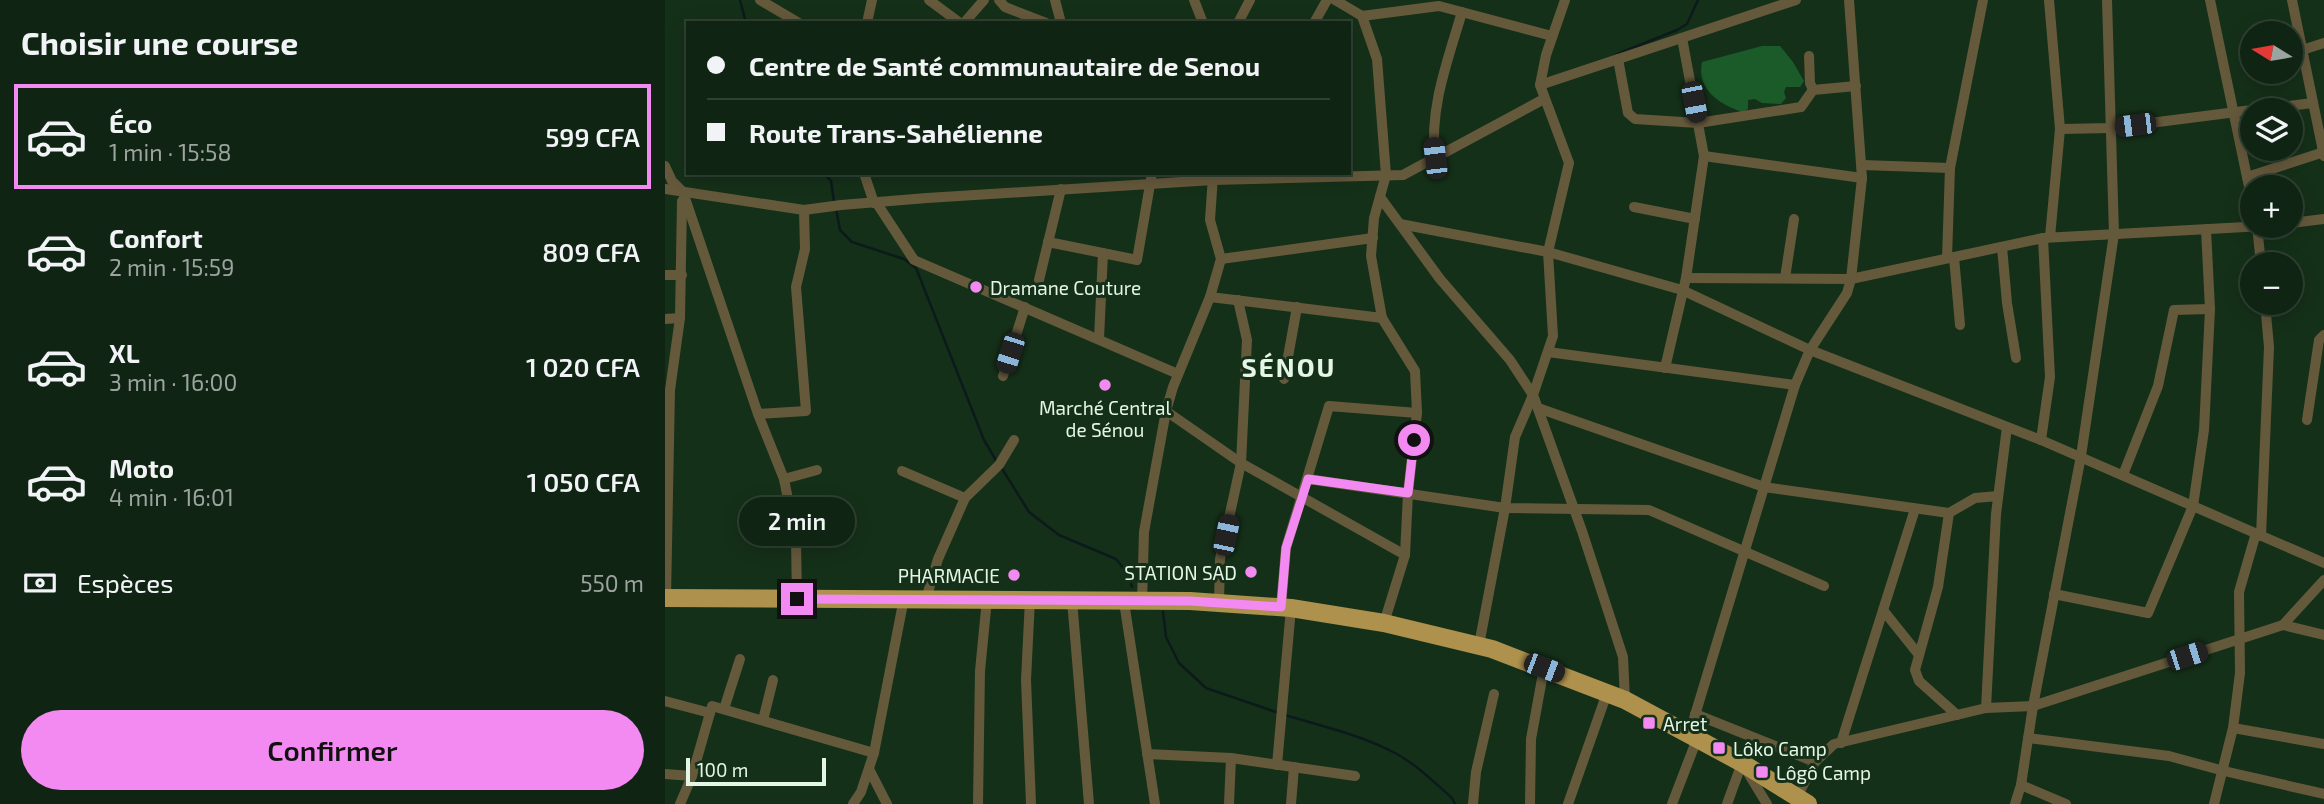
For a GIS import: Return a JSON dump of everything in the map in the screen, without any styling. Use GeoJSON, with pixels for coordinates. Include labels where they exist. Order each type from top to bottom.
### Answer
{"type":"FeatureCollection","features":[{"type":"Feature","properties":{"kind":"highway"},"geometry":{"type":"LineString","coordinates":[[665,598],[1030,599],[1219,603],[1286,608],[1384,623],[1479,645],[1607,693],[1742,763],[1803,801]]}},
{"type":"Feature","properties":{"kind":"street"},"geometry":{"type":"LineString","coordinates":[[760,0],[796,21]]}},
{"type":"Feature","properties":{"kind":"street"},"geometry":{"type":"LineString","coordinates":[[867,21],[872,0]]}},
{"type":"Feature","properties":{"kind":"street"},"geometry":{"type":"LineString","coordinates":[[929,0],[959,21]]}},
{"type":"Feature","properties":{"kind":"street"},"geometry":{"type":"LineString","coordinates":[[964,21],[984,0]]}},
{"type":"Feature","properties":{"kind":"street"},"geometry":{"type":"LineString","coordinates":[[999,0],[1005,7],[1041,21]]}},
{"type":"Feature","properties":{"kind":"street"},"geometry":{"type":"LineString","coordinates":[[1055,0],[1060,21]]}},
{"type":"Feature","properties":{"kind":"street"},"geometry":{"type":"LineString","coordinates":[[1194,0],[1202,21]]}},
{"type":"Feature","properties":{"kind":"street"},"geometry":{"type":"LineString","coordinates":[[1239,21],[1250,0]]}},
{"type":"Feature","properties":{"kind":"street"},"geometry":{"type":"LineString","coordinates":[[1479,645],[1505,509],[1515,437],[1553,336],[1548,252],[1569,163],[1540,85],[1545,55],[1565,0]]}},
{"type":"Feature","properties":{"kind":"street"},"geometry":{"type":"LineString","coordinates":[[1540,85],[1796,0]]}},
{"type":"Feature","properties":{"kind":"street"},"geometry":{"type":"LineString","coordinates":[[1672,804],[1693,737],[1695,715],[1795,386],[1810,350],[1847,293],[1851,279],[1862,178],[1849,0]]}},
{"type":"Feature","properties":{"kind":"street"},"geometry":{"type":"LineString","coordinates":[[1960,325],[1951,258],[1950,168],[1983,0]]}},
{"type":"Feature","properties":{"kind":"street"},"geometry":{"type":"LineString","coordinates":[[2041,440],[2050,377],[2047,238],[2060,129],[2049,0]]}},
{"type":"Feature","properties":{"kind":"street"},"geometry":{"type":"LineString","coordinates":[[2015,804],[2021,785],[2033,706],[2081,456],[2113,234],[2107,0]]}},
{"type":"Feature","properties":{"kind":"street"},"geometry":{"type":"LineString","coordinates":[[2210,0],[2247,175]]}},
{"type":"Feature","properties":{"kind":"street"},"geometry":{"type":"LineString","coordinates":[[2292,0],[2296,21]]}},
{"type":"Feature","properties":{"kind":"street"},"geometry":{"type":"LineString","coordinates":[[1315,21],[1327,1],[1362,16],[1439,6],[1552,36]]}},
{"type":"Feature","properties":{"kind":"street"},"geometry":{"type":"LineString","coordinates":[[1435,158],[1432,133],[1440,88],[1462,12]]}},
{"type":"Feature","properties":{"kind":"street"},"geometry":{"type":"LineString","coordinates":[[1362,16],[1377,59],[1386,176],[1374,218],[1371,256],[1382,318],[1415,371],[1417,414],[1408,493],[1405,555],[1384,623]]}},
{"type":"Feature","properties":{"kind":"street"},"geometry":{"type":"LineString","coordinates":[[1665,368],[1686,278],[1704,156],[1682,38]]}},
{"type":"Feature","properties":{"kind":"street"},"geometry":{"type":"LineString","coordinates":[[2303,50],[2324,43]]}},
{"type":"Feature","properties":{"kind":"street"},"geometry":{"type":"LineString","coordinates":[[2253,175],[2324,153],[2303,55]]}},
{"type":"Feature","properties":{"kind":"street"},"geometry":{"type":"LineString","coordinates":[[1809,56],[1810,83],[1813,90]]}},
{"type":"Feature","properties":{"kind":"street"},"geometry":{"type":"LineString","coordinates":[[1619,59],[1630,117],[1698,123],[1801,107],[1813,90],[1856,86]]}},
{"type":"Feature","properties":{"kind":"street"},"geometry":{"type":"LineString","coordinates":[[665,189],[804,210],[875,202],[1125,186],[1151,179],[1403,175],[1544,99]]}},
{"type":"Feature","properties":{"kind":"street"},"geometry":{"type":"LineString","coordinates":[[2303,104],[2313,103]]}},
{"type":"Feature","properties":{"kind":"street"},"geometry":{"type":"LineString","coordinates":[[2060,129],[2111,128],[2240,112]]}},
{"type":"Feature","properties":{"kind":"street"},"geometry":{"type":"LineString","coordinates":[[1704,156],[1862,178]]}},
{"type":"Feature","properties":{"kind":"street"},"geometry":{"type":"LineString","coordinates":[[665,166],[671,181],[683,191],[758,414],[784,479],[796,540],[797,599]]}},
{"type":"Feature","properties":{"kind":"street"},"geometry":{"type":"LineString","coordinates":[[1861,166],[1950,168]]}},
{"type":"Feature","properties":{"kind":"street"},"geometry":{"type":"LineString","coordinates":[[865,175],[875,202],[915,260],[1178,374]]}},
{"type":"Feature","properties":{"kind":"street"},"geometry":{"type":"LineString","coordinates":[[1120,175],[1125,186]]}},
{"type":"Feature","properties":{"kind":"street"},"geometry":{"type":"LineString","coordinates":[[1142,602],[1144,532],[1166,411],[1178,374],[1210,297],[1221,259],[1210,220],[1213,177]]}},
{"type":"Feature","properties":{"kind":"street"},"geometry":{"type":"LineString","coordinates":[[1048,242],[1137,260],[1151,179]]}},
{"type":"Feature","properties":{"kind":"street"},"geometry":{"type":"LineString","coordinates":[[1039,280],[1061,190]]}},
{"type":"Feature","properties":{"kind":"street"},"geometry":{"type":"LineString","coordinates":[[665,598],[667,415],[680,318],[683,191]]}},
{"type":"Feature","properties":{"kind":"street"},"geometry":{"type":"LineString","coordinates":[[1380,197],[1440,279],[1510,360],[1533,395],[1623,657],[1625,701]]}},
{"type":"Feature","properties":{"kind":"street"},"geometry":{"type":"LineString","coordinates":[[1634,208],[1695,219]]}},
{"type":"Feature","properties":{"kind":"street"},"geometry":{"type":"LineString","coordinates":[[758,414],[806,411],[796,288],[805,249],[804,210]]}},
{"type":"Feature","properties":{"kind":"street"},"geometry":{"type":"LineString","coordinates":[[1785,278],[1794,219]]}},
{"type":"Feature","properties":{"kind":"street"},"geometry":{"type":"LineString","coordinates":[[2303,222],[2324,219]]}},
{"type":"Feature","properties":{"kind":"street"},"geometry":{"type":"LineString","coordinates":[[1400,224],[1548,252],[1682,290],[1810,350],[2081,456],[2324,563]]}},
{"type":"Feature","properties":{"kind":"street"},"geometry":{"type":"LineString","coordinates":[[1686,278],[1851,279],[2047,238],[2240,227]]}},
{"type":"Feature","properties":{"kind":"street"},"geometry":{"type":"LineString","coordinates":[[2054,594],[2148,613],[2193,506],[2204,430],[2210,309],[2206,229]]}},
{"type":"Feature","properties":{"kind":"street"},"geometry":{"type":"LineString","coordinates":[[1221,259],[1373,238]]}},
{"type":"Feature","properties":{"kind":"street"},"geometry":{"type":"LineString","coordinates":[[2002,247],[2016,358]]}},
{"type":"Feature","properties":{"kind":"street"},"geometry":{"type":"LineString","coordinates":[[1099,339],[1103,253]]}},
{"type":"Feature","properties":{"kind":"street"},"geometry":{"type":"LineString","coordinates":[[665,275],[682,275]]}},
{"type":"Feature","properties":{"kind":"street"},"geometry":{"type":"LineString","coordinates":[[1210,297],[1382,318]]}},
{"type":"Feature","properties":{"kind":"street"},"geometry":{"type":"LineString","coordinates":[[1219,603],[1220,559],[1241,463],[1247,340],[1238,300]]}},
{"type":"Feature","properties":{"kind":"street"},"geometry":{"type":"LineString","coordinates":[[1003,376],[1025,307]]}},
{"type":"Feature","properties":{"kind":"street"},"geometry":{"type":"LineString","coordinates":[[1284,379],[1297,307]]}},
{"type":"Feature","properties":{"kind":"street"},"geometry":{"type":"LineString","coordinates":[[2123,475],[2158,386],[2174,310],[2210,309]]}},
{"type":"Feature","properties":{"kind":"street"},"geometry":{"type":"LineString","coordinates":[[2214,804],[2233,728],[2239,673],[2239,592],[2259,535],[2269,347],[2266,315]]}},
{"type":"Feature","properties":{"kind":"street"},"geometry":{"type":"LineString","coordinates":[[665,319],[680,318]]}},
{"type":"Feature","properties":{"kind":"street"},"geometry":{"type":"LineString","coordinates":[[2307,420],[2319,340],[2324,335]]}},
{"type":"Feature","properties":{"kind":"street"},"geometry":{"type":"LineString","coordinates":[[1548,352],[1795,386]]}},
{"type":"Feature","properties":{"kind":"street"},"geometry":{"type":"LineString","coordinates":[[1277,765],[1286,608],[1286,548],[1329,406],[1417,414]]}},
{"type":"Feature","properties":{"kind":"street"},"geometry":{"type":"LineString","coordinates":[[1538,408],[1764,487],[1949,513],[1975,498],[1998,496]]}},
{"type":"Feature","properties":{"kind":"street"},"geometry":{"type":"LineString","coordinates":[[1166,411],[1241,463],[1405,555]]}},
{"type":"Feature","properties":{"kind":"street"},"geometry":{"type":"LineString","coordinates":[[1986,708],[1998,496],[2007,426]]}},
{"type":"Feature","properties":{"kind":"street"},"geometry":{"type":"LineString","coordinates":[[926,599],[938,559],[965,498],[999,465],[1014,440]]}},
{"type":"Feature","properties":{"kind":"street"},"geometry":{"type":"LineString","coordinates":[[784,479],[817,470]]}},
{"type":"Feature","properties":{"kind":"street"},"geometry":{"type":"LineString","coordinates":[[902,471],[965,498]]}},
{"type":"Feature","properties":{"kind":"street"},"geometry":{"type":"LineString","coordinates":[[1308,479],[1505,509],[1649,510],[1824,586]]}},
{"type":"Feature","properties":{"kind":"street"},"geometry":{"type":"LineString","coordinates":[[1841,743],[1915,509]]}},
{"type":"Feature","properties":{"kind":"street"},"geometry":{"type":"LineString","coordinates":[[1949,513],[1938,587],[1915,670],[1919,681],[1957,715]]}},
{"type":"Feature","properties":{"kind":"street"},"geometry":{"type":"LineString","coordinates":[[1803,801],[1815,762],[1834,744],[1986,708],[2033,706],[2283,625],[2324,580]]}},
{"type":"Feature","properties":{"kind":"street"},"geometry":{"type":"LineString","coordinates":[[853,804],[861,792],[874,753],[904,598]]}},
{"type":"Feature","properties":{"kind":"street"},"geometry":{"type":"LineString","coordinates":[[978,804],[980,671],[987,599]]}},
{"type":"Feature","properties":{"kind":"street"},"geometry":{"type":"LineString","coordinates":[[1030,599],[1026,680],[1031,804]]}},
{"type":"Feature","properties":{"kind":"street"},"geometry":{"type":"LineString","coordinates":[[1072,600],[1089,804]]}},
{"type":"Feature","properties":{"kind":"street"},"geometry":{"type":"LineString","coordinates":[[1124,602],[1155,804]]}},
{"type":"Feature","properties":{"kind":"street"},"geometry":{"type":"LineString","coordinates":[[1883,610],[1919,655]]}},
{"type":"Feature","properties":{"kind":"street"},"geometry":{"type":"LineString","coordinates":[[2283,625],[2324,635]]}},
{"type":"Feature","properties":{"kind":"street"},"geometry":{"type":"LineString","coordinates":[[724,709],[740,659]]}},
{"type":"Feature","properties":{"kind":"street"},"geometry":{"type":"LineString","coordinates":[[1530,804],[1531,739],[1544,668]]}},
{"type":"Feature","properties":{"kind":"street"},"geometry":{"type":"LineString","coordinates":[[763,720],[773,680]]}},
{"type":"Feature","properties":{"kind":"street"},"geometry":{"type":"LineString","coordinates":[[1568,804],[1607,693]]}},
{"type":"Feature","properties":{"kind":"street"},"geometry":{"type":"LineString","coordinates":[[1473,804],[1476,772],[1494,694]]}},
{"type":"Feature","properties":{"kind":"street"},"geometry":{"type":"LineString","coordinates":[[665,701],[710,713]]}},
{"type":"Feature","properties":{"kind":"street"},"geometry":{"type":"LineString","coordinates":[[680,804],[712,706],[874,753]]}},
{"type":"Feature","properties":{"kind":"street"},"geometry":{"type":"LineString","coordinates":[[1695,715],[1815,762]]}},
{"type":"Feature","properties":{"kind":"street"},"geometry":{"type":"LineString","coordinates":[[2233,728],[2324,744]]}},
{"type":"Feature","properties":{"kind":"street"},"geometry":{"type":"LineString","coordinates":[[2028,738],[2169,756],[2324,794]]}},
{"type":"Feature","properties":{"kind":"street"},"geometry":{"type":"LineString","coordinates":[[1147,754],[1231,758],[1355,776]]}},
{"type":"Feature","properties":{"kind":"street"},"geometry":{"type":"LineString","coordinates":[[1229,804],[1231,758]]}},
{"type":"Feature","properties":{"kind":"street"},"geometry":{"type":"LineString","coordinates":[[1727,804],[1742,763]]}},
{"type":"Feature","properties":{"kind":"street"},"geometry":{"type":"LineString","coordinates":[[1742,763],[1767,804]]}},
{"type":"Feature","properties":{"kind":"street"},"geometry":{"type":"LineString","coordinates":[[1291,804],[1294,767]]}},
{"type":"Feature","properties":{"kind":"street"},"geometry":{"type":"LineString","coordinates":[[869,769],[887,804]]}},
{"type":"Feature","properties":{"kind":"street"},"geometry":{"type":"LineString","coordinates":[[665,774],[691,776]]}},
{"type":"Feature","properties":{"kind":"street"},"geometry":{"type":"LineString","coordinates":[[2021,785],[2066,804]]}},
{"type":"Feature","properties":{"kind":"green space"},"geometry":{"type":"Polygon","coordinates":[[[1762,46],[1780,46],[1804,81],[1800,87],[1786,87],[1786,98],[1781,104],[1748,100],[1748,109],[1743,112],[1718,100],[1706,88],[1701,72],[1702,62],[1762,46]]]}},
{"type":"Feature","properties":{"kind":"waterway"},"geometry":{"type":"LineString","coordinates":[[740,0],[745,21]]}},
{"type":"Feature","properties":{"kind":"waterway"},"geometry":{"type":"LineString","coordinates":[[1615,55],[1687,24],[1698,0]]}},
{"type":"Feature","properties":{"kind":"waterway"},"geometry":{"type":"LineString","coordinates":[[826,175],[831,181],[834,202]]}},
{"type":"Feature","properties":{"kind":"waterway"},"geometry":{"type":"LineString","coordinates":[[836,208],[840,230],[852,242],[904,259],[916,268],[984,440],[997,462]]}},
{"type":"Feature","properties":{"kind":"waterway"},"geometry":{"type":"LineString","coordinates":[[1001,467],[1029,512],[1059,535],[1116,559],[1128,574],[1132,587]]}},
{"type":"Feature","properties":{"kind":"waterway"},"geometry":{"type":"LineString","coordinates":[[1163,612],[1166,637],[1179,663],[1206,688],[1279,713]]}},
{"type":"Feature","properties":{"kind":"waterway"},"geometry":{"type":"LineString","coordinates":[[1285,715],[1355,736],[1395,753],[1425,774],[1452,798],[1455,804]]}},
{"type":"Feature","properties":{"kind":"place","name":"Dramane Couture"},"geometry":{"type":"Point","coordinates":[976,287]}},
{"type":"Feature","properties":{"kind":"place","name":"Marché Central de Sénou"},"geometry":{"type":"Point","coordinates":[1105,385]}},
{"type":"Feature","properties":{"kind":"place","name":"STATION SAD"},"geometry":{"type":"Point","coordinates":[1251,572]}},
{"type":"Feature","properties":{"kind":"place","name":"PHARMACIE"},"geometry":{"type":"Point","coordinates":[1014,575]}},
{"type":"Feature","properties":{"kind":"place","name":"Arret"},"geometry":{"type":"Point","coordinates":[1649,723]}},
{"type":"Feature","properties":{"kind":"place","name":"Lôko Camp"},"geometry":{"type":"Point","coordinates":[1719,748]}},
{"type":"Feature","properties":{"kind":"place","name":"Lôgô Camp"},"geometry":{"type":"Point","coordinates":[1762,772]}},
{"type":"Feature","properties":{"kind":"district","name":"SÉNOU"},"geometry":{"type":"Point","coordinates":[1289,366]}},
{"type":"Feature","properties":{"kind":"route"},"geometry":{"type":"LineString","coordinates":[[797,599],[1190,601],[1281,607],[1286,548],[1308,479],[1408,493],[1414,440]]}}]}
